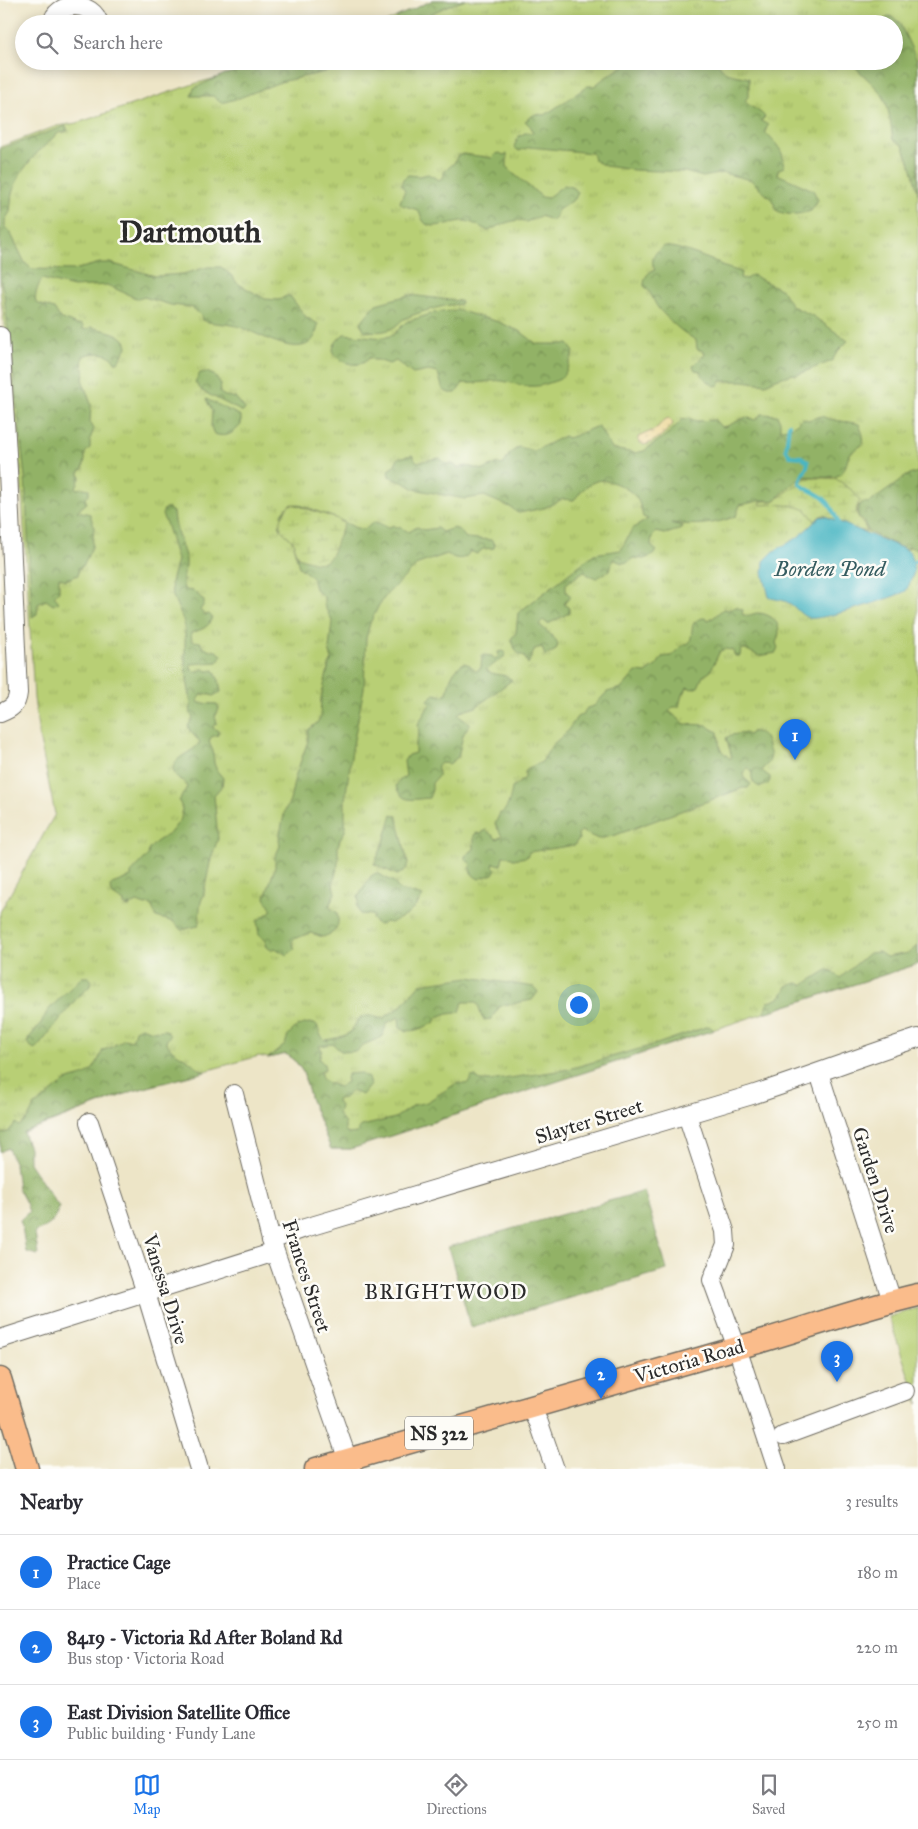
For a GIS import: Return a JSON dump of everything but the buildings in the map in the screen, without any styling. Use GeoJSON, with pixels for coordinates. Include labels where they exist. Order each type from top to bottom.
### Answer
{"type":"FeatureCollection","features":[{"type":"Feature","properties":{"kind":"main road","name":"Victoria Road"},"geometry":{"type":"LineString","coordinates":[[316,1469],[349,1465],[530,1406],[918,1295]]}},
{"type":"Feature","properties":{"kind":"main road"},"geometry":{"type":"LineString","coordinates":[[0,1379],[27,1469]]}},
{"type":"Feature","properties":{"kind":"street"},"geometry":{"type":"LineString","coordinates":[[46,0],[50,15]]}},
{"type":"Feature","properties":{"kind":"street"},"geometry":{"type":"LineString","coordinates":[[55,15],[62,6],[77,2],[85,3],[96,15]]}},
{"type":"Feature","properties":{"kind":"street"},"geometry":{"type":"LineString","coordinates":[[0,336],[6,536],[18,693],[15,704],[5,711]]}},
{"type":"Feature","properties":{"kind":"street","name":"Slayter Street"},"geometry":{"type":"LineString","coordinates":[[0,1339],[146,1293],[273,1246],[305,1228],[687,1115],[819,1073],[852,1059],[918,1038]]}},
{"type":"Feature","properties":{"kind":"street","name":"Garden Drive"},"geometry":{"type":"LineString","coordinates":[[819,1073],[892,1301]]}},
{"type":"Feature","properties":{"kind":"street","name":"Frances Street"},"geometry":{"type":"LineString","coordinates":[[234,1094],[273,1246],[349,1465]]}},
{"type":"Feature","properties":{"kind":"street"},"geometry":{"type":"LineString","coordinates":[[687,1115],[725,1231],[726,1244],[712,1280],[738,1348],[777,1469]]}},
{"type":"Feature","properties":{"kind":"street","name":"Vanessa Drive"},"geometry":{"type":"LineString","coordinates":[[90,1122],[146,1293],[199,1469]]}},
{"type":"Feature","properties":{"kind":"street"},"geometry":{"type":"LineString","coordinates":[[783,1436],[905,1391]]}},
{"type":"Feature","properties":{"kind":"street"},"geometry":{"type":"LineString","coordinates":[[530,1406],[539,1423],[555,1469]]}},
{"type":"Feature","properties":{"kind":"green space"},"geometry":{"type":"Polygon","coordinates":[[[433,0],[918,0],[918,964],[351,1149],[331,1149],[311,1100],[303,1072],[296,1062],[286,1054],[268,1058],[259,1056],[133,1091],[52,1122],[0,1139],[0,912],[55,814],[39,736],[34,698],[21,477],[0,289],[0,147],[57,126],[77,123],[197,83],[244,70],[903,70],[903,15],[401,15],[433,0]]]}},
{"type":"Feature","properties":{"kind":"green space"},"geometry":{"type":"Polygon","coordinates":[[[433,0],[466,0],[430,15],[400,15],[433,0]]]}},
{"type":"Feature","properties":{"kind":"green space"},"geometry":{"type":"Polygon","coordinates":[[[903,30],[918,62],[918,194],[912,169],[903,145],[893,140],[886,103],[884,97],[858,70],[903,70],[903,30]]]}},
{"type":"Feature","properties":{"kind":"green space"},"geometry":{"type":"Polygon","coordinates":[[[243,70],[333,70],[280,82],[221,103],[213,96],[191,96],[194,88],[225,74],[243,70]]]}},
{"type":"Feature","properties":{"kind":"green space"},"geometry":{"type":"Polygon","coordinates":[[[617,70],[724,70],[734,75],[749,78],[749,95],[745,101],[765,117],[761,121],[768,125],[765,132],[779,147],[783,155],[784,167],[779,169],[777,174],[813,190],[818,200],[811,211],[785,214],[776,210],[773,201],[751,180],[723,173],[703,177],[685,172],[634,170],[605,166],[594,160],[592,153],[530,147],[519,151],[514,147],[518,137],[525,133],[533,133],[531,127],[525,121],[535,114],[545,115],[588,86],[594,86],[617,70]]]}},
{"type":"Feature","properties":{"kind":"green space"},"geometry":{"type":"Polygon","coordinates":[[[66,126],[68,131],[58,133],[34,156],[20,174],[12,193],[10,212],[5,220],[5,227],[10,232],[25,263],[32,269],[74,270],[100,263],[110,263],[155,276],[183,274],[208,267],[221,267],[237,283],[265,299],[279,300],[290,296],[306,317],[318,324],[314,338],[306,345],[296,346],[271,340],[237,326],[202,320],[201,315],[191,307],[171,305],[144,297],[138,299],[107,285],[73,287],[42,279],[37,291],[36,303],[54,309],[60,318],[77,325],[80,324],[83,326],[83,329],[86,330],[91,327],[118,335],[126,342],[127,347],[118,362],[115,362],[110,356],[101,353],[83,356],[83,382],[91,404],[90,422],[94,429],[90,439],[90,448],[85,453],[83,469],[79,472],[81,476],[76,487],[76,489],[89,489],[89,494],[85,499],[87,503],[77,511],[90,514],[94,527],[92,547],[83,566],[79,568],[78,575],[66,580],[59,577],[59,591],[54,596],[59,602],[53,605],[46,600],[38,604],[37,614],[32,617],[25,477],[4,295],[0,277],[0,149],[66,126]]]}},
{"type":"Feature","properties":{"kind":"green space"},"geometry":{"type":"Polygon","coordinates":[[[500,153],[503,155],[507,154],[507,167],[509,170],[542,197],[547,198],[564,185],[572,187],[578,192],[575,199],[558,210],[555,218],[551,220],[540,216],[526,222],[507,223],[488,231],[466,221],[430,226],[422,219],[418,210],[402,205],[400,202],[405,190],[401,185],[403,179],[408,175],[420,176],[428,174],[439,180],[444,176],[444,172],[454,163],[458,155],[464,154],[492,158],[500,153]]]}},
{"type":"Feature","properties":{"kind":"green space"},"geometry":{"type":"Polygon","coordinates":[[[664,246],[720,263],[721,266],[741,272],[740,278],[746,279],[752,275],[782,290],[792,306],[813,316],[848,341],[837,352],[832,361],[796,375],[793,374],[776,379],[766,384],[721,381],[719,385],[714,386],[703,377],[701,371],[695,370],[693,366],[705,352],[697,349],[696,340],[676,326],[659,309],[644,286],[646,276],[655,270],[653,266],[654,256],[664,246]]]}},
{"type":"Feature","properties":{"kind":"green space"},"geometry":{"type":"Polygon","coordinates":[[[409,295],[461,302],[460,304],[439,307],[416,314],[403,319],[387,330],[378,332],[365,331],[360,323],[376,304],[409,295]]]}},
{"type":"Feature","properties":{"kind":"green space"},"geometry":{"type":"Polygon","coordinates":[[[457,310],[499,322],[521,332],[537,344],[568,344],[574,352],[566,372],[559,380],[538,386],[527,386],[502,381],[463,383],[456,393],[449,393],[443,390],[438,373],[428,371],[413,374],[396,361],[389,364],[373,360],[370,357],[362,363],[352,364],[342,361],[333,354],[333,348],[344,334],[383,338],[393,335],[406,322],[434,313],[457,310]]]}},
{"type":"Feature","properties":{"kind":"green space"},"geometry":{"type":"Polygon","coordinates":[[[206,372],[214,375],[221,384],[220,393],[236,398],[245,409],[243,412],[202,391],[195,382],[200,373],[206,372]]]}},
{"type":"Feature","properties":{"kind":"green space"},"geometry":{"type":"Polygon","coordinates":[[[206,399],[241,416],[241,425],[229,434],[222,436],[214,434],[211,427],[212,411],[206,399]]]}},
{"type":"Feature","properties":{"kind":"green space"},"geometry":{"type":"Polygon","coordinates":[[[762,414],[777,415],[780,421],[780,429],[793,426],[802,418],[808,420],[822,416],[859,424],[863,435],[862,445],[849,454],[843,472],[836,476],[805,477],[793,484],[774,501],[764,500],[740,505],[736,516],[720,521],[696,524],[671,523],[682,526],[682,529],[665,534],[656,532],[652,537],[651,546],[657,551],[653,555],[644,559],[633,558],[628,562],[622,563],[613,559],[610,570],[597,578],[588,575],[584,571],[566,584],[566,592],[571,596],[564,604],[569,608],[569,613],[548,624],[543,620],[539,624],[556,640],[558,644],[556,650],[545,656],[542,647],[535,649],[528,664],[524,656],[517,652],[511,639],[516,633],[518,613],[594,554],[621,550],[632,529],[648,519],[643,517],[636,497],[621,486],[603,480],[588,485],[574,500],[563,499],[544,508],[519,513],[484,496],[465,499],[414,489],[389,476],[388,470],[394,466],[398,458],[412,455],[417,462],[440,458],[446,464],[453,464],[458,468],[466,466],[484,470],[498,463],[500,465],[504,464],[510,453],[519,447],[534,451],[564,436],[568,438],[598,426],[612,449],[635,453],[644,451],[669,433],[682,420],[689,418],[696,421],[715,420],[721,427],[746,417],[755,420],[762,414]]]}},
{"type":"Feature","properties":{"kind":"green space"},"geometry":{"type":"Polygon","coordinates":[[[918,472],[918,549],[910,547],[904,549],[869,532],[858,516],[858,506],[863,502],[868,503],[872,501],[903,477],[918,472]]]}},
{"type":"Feature","properties":{"kind":"green space"},"geometry":{"type":"Polygon","coordinates":[[[806,478],[835,478],[853,491],[860,501],[857,510],[858,517],[867,531],[859,531],[824,515],[815,521],[807,511],[798,507],[761,505],[760,503],[764,501],[774,501],[806,478]]]}},
{"type":"Feature","properties":{"kind":"green space"},"geometry":{"type":"Polygon","coordinates":[[[293,504],[338,519],[344,523],[329,559],[321,563],[298,557],[294,548],[295,544],[280,528],[282,518],[289,505],[293,504]]]}},
{"type":"Feature","properties":{"kind":"green space"},"geometry":{"type":"Polygon","coordinates":[[[297,504],[338,519],[356,528],[365,529],[374,522],[388,528],[393,525],[409,532],[417,527],[424,530],[437,528],[442,532],[454,528],[459,530],[466,538],[491,540],[495,545],[494,548],[483,549],[477,554],[470,551],[463,558],[456,558],[447,554],[418,564],[387,594],[379,605],[370,623],[366,638],[364,688],[345,800],[345,831],[338,847],[338,864],[333,884],[335,893],[330,904],[330,908],[337,912],[338,925],[332,933],[323,937],[311,933],[296,938],[292,942],[295,949],[287,955],[275,948],[271,950],[267,947],[265,940],[259,935],[257,921],[271,911],[265,898],[275,867],[275,857],[280,846],[279,839],[285,810],[290,801],[295,777],[308,741],[308,730],[320,718],[321,698],[332,660],[329,649],[332,621],[324,605],[324,597],[315,589],[312,577],[299,567],[294,548],[295,544],[279,526],[283,518],[281,515],[289,505],[297,504]]]}},
{"type":"Feature","properties":{"kind":"green space"},"geometry":{"type":"Polygon","coordinates":[[[168,508],[173,512],[174,522],[186,559],[183,586],[185,590],[194,591],[204,601],[200,610],[205,615],[209,614],[212,617],[206,626],[191,633],[192,641],[200,642],[203,648],[216,651],[222,655],[218,662],[191,664],[191,668],[197,672],[203,669],[208,671],[214,670],[219,681],[221,692],[213,696],[202,694],[198,700],[199,703],[217,704],[219,709],[215,717],[217,723],[212,727],[218,731],[218,735],[211,737],[209,742],[217,771],[223,778],[222,786],[214,795],[218,839],[211,858],[198,926],[181,930],[174,922],[156,917],[151,904],[145,905],[137,902],[128,907],[124,905],[124,902],[113,895],[110,887],[112,884],[131,877],[131,873],[148,855],[149,849],[170,833],[181,819],[182,808],[179,801],[187,787],[184,781],[176,776],[173,768],[178,760],[200,742],[188,726],[193,718],[190,713],[191,706],[185,664],[184,622],[172,594],[171,582],[177,560],[162,515],[164,509],[168,508]]]}},
{"type":"Feature","properties":{"kind":"green space"},"geometry":{"type":"Polygon","coordinates":[[[736,607],[743,610],[742,614],[744,615],[761,613],[775,621],[779,628],[776,653],[759,656],[741,649],[740,656],[735,656],[732,650],[725,649],[720,651],[710,672],[703,676],[698,687],[692,689],[687,687],[682,694],[679,707],[673,707],[669,711],[685,724],[707,725],[718,732],[720,749],[730,759],[732,757],[726,738],[731,735],[745,733],[749,735],[751,732],[763,735],[771,754],[769,762],[762,769],[770,777],[768,784],[761,787],[756,785],[752,778],[752,772],[748,767],[743,773],[744,778],[751,784],[748,788],[743,788],[613,836],[598,839],[581,831],[578,834],[579,840],[575,845],[529,852],[527,857],[513,859],[503,856],[501,865],[494,863],[493,866],[496,869],[493,874],[479,879],[473,875],[470,869],[471,864],[465,859],[465,856],[474,849],[474,835],[477,833],[481,834],[486,830],[497,839],[502,836],[495,824],[500,813],[508,804],[512,788],[525,778],[525,772],[528,768],[542,762],[552,745],[566,733],[577,717],[583,714],[587,708],[594,706],[607,692],[622,688],[636,672],[646,673],[657,665],[662,657],[671,656],[680,647],[689,643],[695,621],[704,618],[708,620],[723,609],[728,610],[736,607]]]}},
{"type":"Feature","properties":{"kind":"green space"},"geometry":{"type":"Polygon","coordinates":[[[498,652],[505,652],[505,656],[486,670],[506,676],[512,680],[476,707],[458,714],[470,723],[463,735],[458,757],[449,764],[442,763],[438,765],[438,775],[432,783],[429,798],[409,799],[401,796],[396,786],[406,776],[404,761],[408,755],[415,753],[415,745],[419,733],[418,724],[430,704],[428,700],[434,694],[442,696],[447,693],[452,675],[464,663],[470,665],[476,671],[481,668],[482,655],[492,656],[495,659],[499,656],[498,652]]]}},
{"type":"Feature","properties":{"kind":"green space"},"geometry":{"type":"Polygon","coordinates":[[[392,814],[397,816],[408,864],[405,871],[397,875],[374,864],[383,845],[392,814]]]}},
{"type":"Feature","properties":{"kind":"green space"},"geometry":{"type":"Polygon","coordinates":[[[376,873],[394,882],[399,890],[423,896],[407,915],[390,923],[386,922],[378,925],[372,919],[374,916],[360,914],[357,906],[358,897],[371,876],[376,873]]]}},
{"type":"Feature","properties":{"kind":"green space"},"geometry":{"type":"Polygon","coordinates":[[[918,945],[918,964],[764,1013],[768,1002],[780,997],[787,986],[797,983],[803,985],[827,970],[832,971],[840,978],[869,953],[879,952],[886,957],[909,953],[918,945]]]}},
{"type":"Feature","properties":{"kind":"green space"},"geometry":{"type":"Polygon","coordinates":[[[82,977],[89,977],[91,985],[76,999],[38,1047],[34,1049],[27,1043],[29,1038],[40,1025],[48,1010],[82,977]]]}},
{"type":"Feature","properties":{"kind":"green space"},"geometry":{"type":"Polygon","coordinates":[[[469,977],[534,987],[538,992],[532,1000],[500,1006],[491,1019],[484,1020],[476,1002],[463,1002],[460,1012],[441,1015],[434,1023],[417,1030],[408,1031],[400,1028],[399,1017],[387,1023],[382,1037],[363,1045],[357,1051],[343,1052],[333,1044],[319,1046],[322,1050],[319,1059],[324,1064],[325,1069],[321,1071],[321,1077],[326,1082],[339,1087],[347,1082],[348,1074],[360,1073],[368,1078],[370,1085],[362,1095],[351,1091],[344,1098],[338,1099],[337,1102],[340,1106],[338,1114],[345,1124],[345,1130],[348,1134],[357,1133],[358,1129],[362,1126],[395,1118],[414,1105],[427,1102],[457,1083],[466,1084],[470,1081],[471,1077],[476,1077],[480,1081],[489,1081],[565,1070],[657,1044],[709,1026],[714,1030],[351,1149],[331,1149],[311,1100],[303,1072],[296,1062],[286,1054],[268,1058],[285,1045],[288,1035],[297,1026],[309,1023],[317,1025],[321,1036],[325,1040],[337,1038],[352,1031],[361,1017],[372,1016],[382,1019],[400,1007],[420,984],[469,977]]]}},
{"type":"Feature","properties":{"kind":"green space"},"geometry":{"type":"Polygon","coordinates":[[[141,1027],[153,1031],[166,1030],[170,1036],[166,1041],[170,1048],[205,1072],[133,1091],[23,1132],[29,1148],[29,1163],[59,1207],[51,1223],[35,1232],[38,1255],[26,1252],[20,1220],[29,1212],[18,1188],[15,1165],[8,1148],[0,1152],[0,1134],[8,1132],[16,1123],[19,1126],[22,1124],[29,1117],[34,1105],[60,1086],[69,1080],[89,1073],[103,1050],[112,1047],[124,1039],[132,1041],[135,1030],[141,1027]]]}},
{"type":"Feature","properties":{"kind":"green space"},"geometry":{"type":"Polygon","coordinates":[[[644,1191],[667,1270],[471,1327],[448,1247],[644,1191]]]}},
{"type":"Feature","properties":{"kind":"green space"},"geometry":{"type":"Polygon","coordinates":[[[918,1308],[918,1404],[889,1317],[918,1308]]]}},
{"type":"Feature","properties":{"kind":"sand"},"geometry":{"type":"Polygon","coordinates":[[[668,418],[673,424],[660,437],[644,445],[638,441],[638,437],[656,429],[668,418]]]}},
{"type":"Feature","properties":{"kind":"water","name":"Borden Pond"},"geometry":{"type":"Polygon","coordinates":[[[825,516],[909,551],[914,572],[906,591],[857,608],[816,618],[806,617],[787,602],[769,597],[763,573],[764,561],[774,551],[797,538],[820,517],[825,516]]]}},
{"type":"Feature","properties":{"kind":"waterway"},"geometry":{"type":"LineString","coordinates":[[789,424],[786,449],[790,456],[802,457],[808,462],[800,484],[825,499],[838,522]]}},
{"type":"Feature","properties":{"kind":"waterway"},"geometry":{"type":"LineString","coordinates":[[914,562],[918,561]]}},
{"type":"Feature","properties":{"kind":"place","name":"Practice Cage"},"geometry":{"type":"Point","coordinates":[795,760]}},
{"type":"Feature","properties":{"kind":"place","name":"East Division Satellite Office"},"geometry":{"type":"Point","coordinates":[837,1382]}},
{"type":"Feature","properties":{"kind":"place","name":"8419 - Victoria Rd After Boland Rd"},"geometry":{"type":"Point","coordinates":[601,1399]}},
{"type":"Feature","properties":{"kind":"district","name":"Dartmouth"},"geometry":{"type":"Point","coordinates":[190,232]}},
{"type":"Feature","properties":{"kind":"district","name":"BRIGHTWOOD"},"geometry":{"type":"Point","coordinates":[446,1292]}}]}
